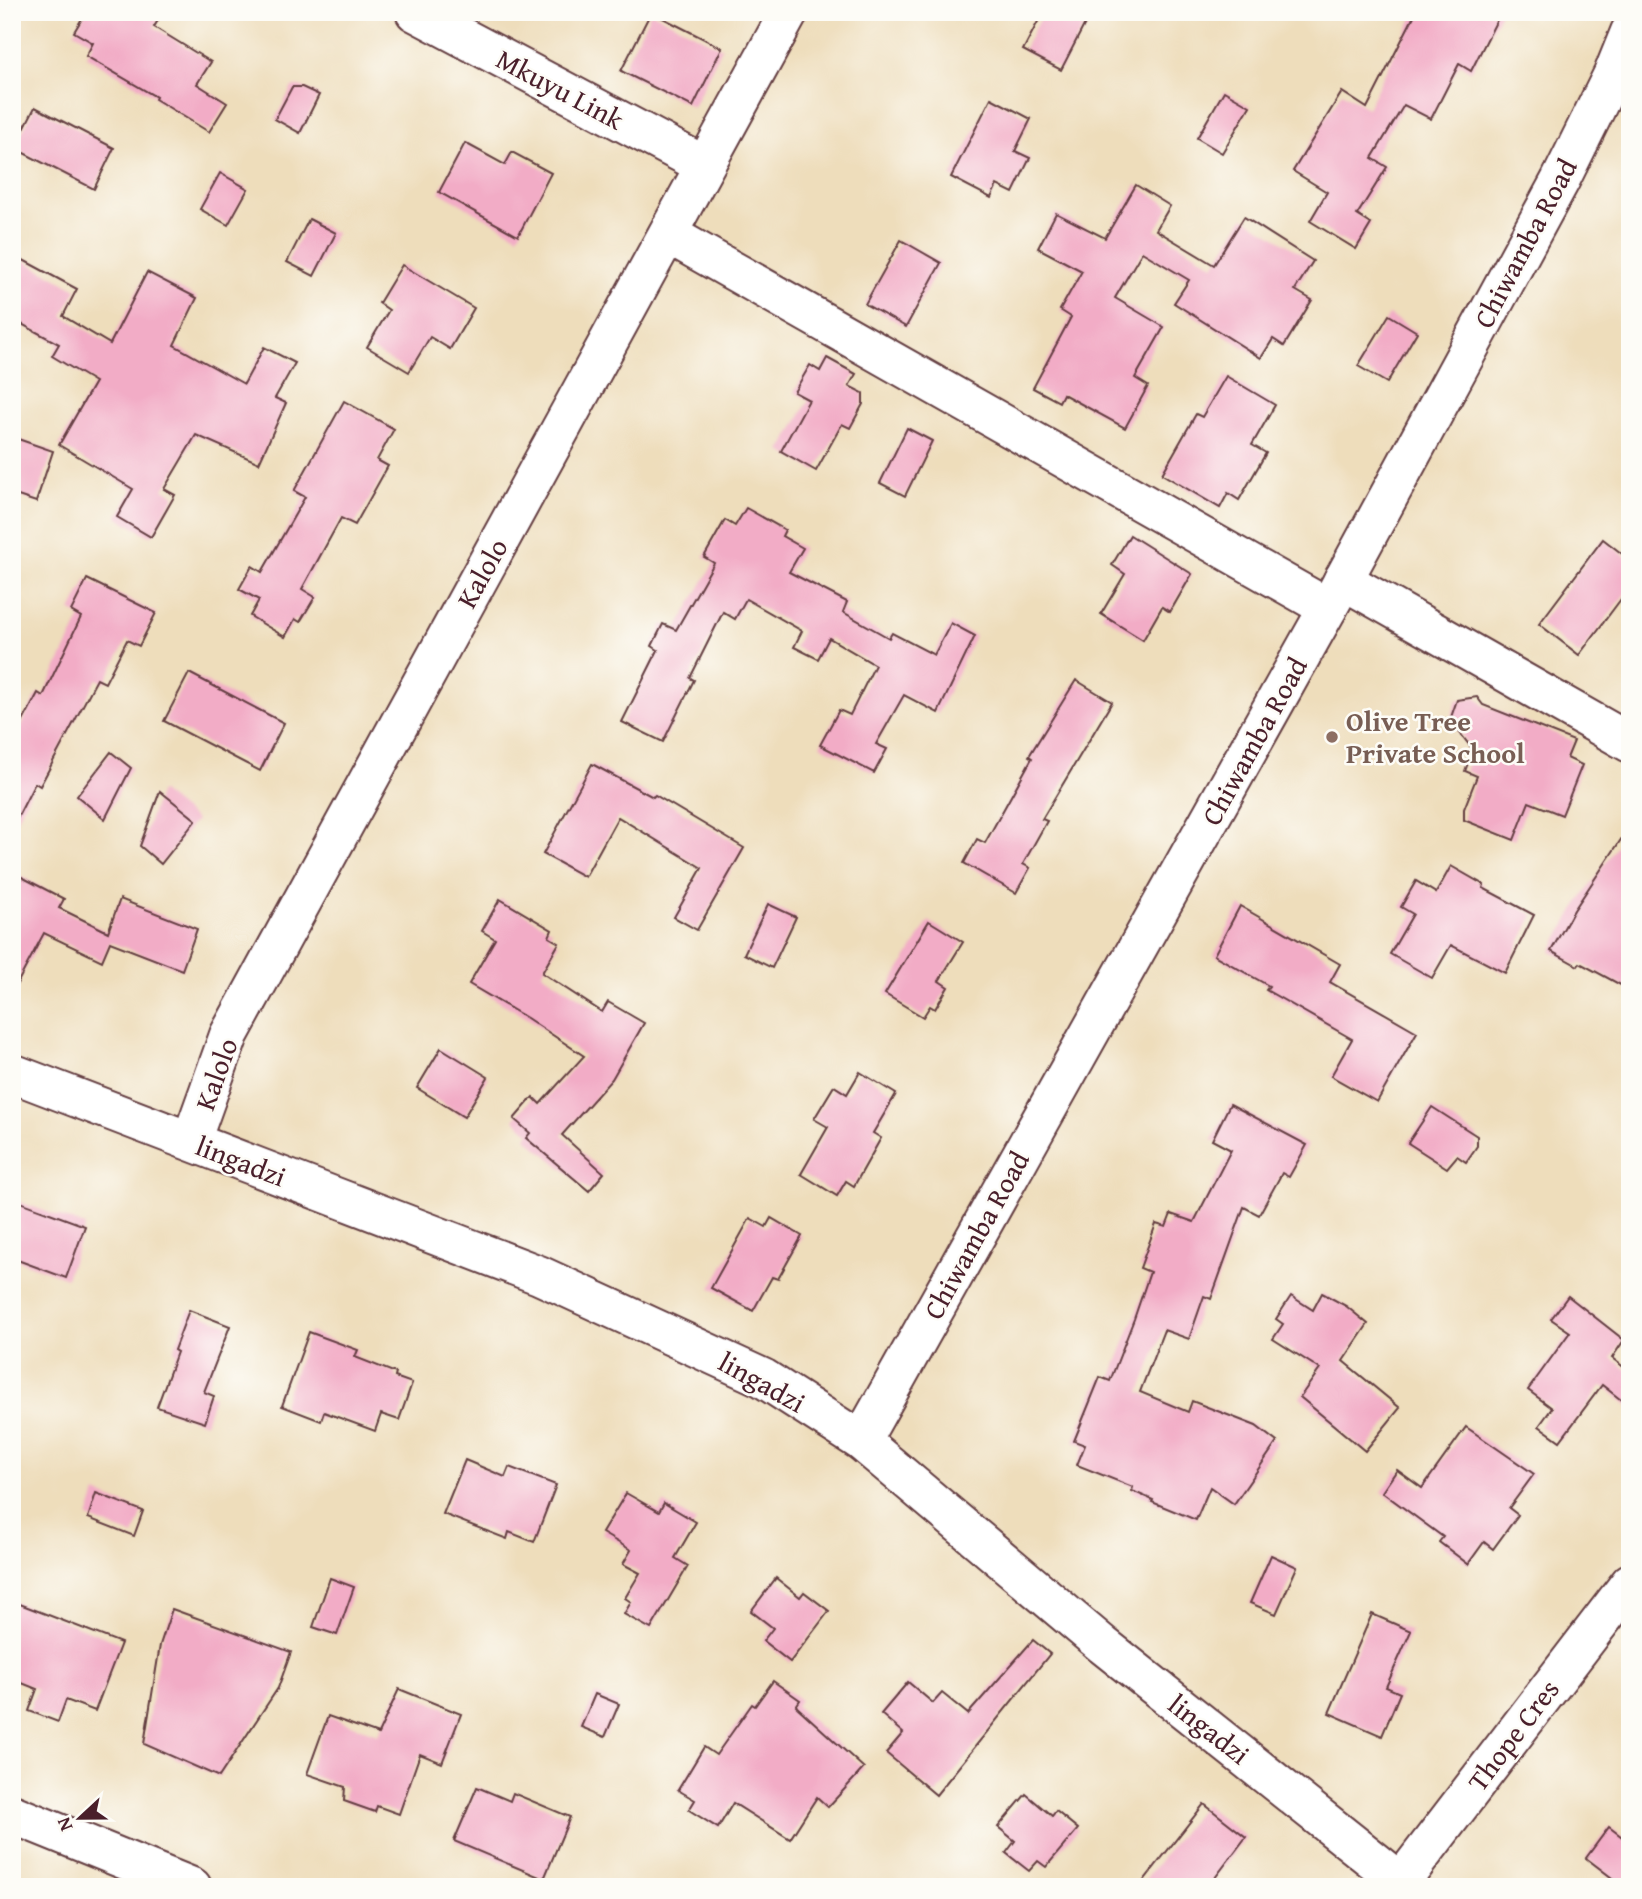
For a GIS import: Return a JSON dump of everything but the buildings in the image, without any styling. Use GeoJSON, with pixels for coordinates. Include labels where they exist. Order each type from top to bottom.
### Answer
{"type":"FeatureCollection","features":[{"type":"Feature","properties":{"kind":"street","name":"Mkuyu Link"},"geometry":{"type":"LineString","coordinates":[[415,12],[705,165]]}},
{"type":"Feature","properties":{"kind":"street","name":"Kalolo"},"geometry":{"type":"LineString","coordinates":[[191,1141],[229,1035],[789,12]]}},
{"type":"Feature","properties":{"kind":"street","name":"Chiwamba Road"},"geometry":{"type":"LineString","coordinates":[[861,1441],[1336,594],[1560,181],[1614,74],[1630,32]]}},
{"type":"Feature","properties":{"kind":"street"},"geometry":{"type":"LineString","coordinates":[[668,234],[1336,594],[1630,743]]}},
{"type":"Feature","properties":{"kind":"street","name":"lingadzi"},"geometry":{"type":"LineString","coordinates":[[12,1073],[539,1275],[763,1378],[861,1441],[1103,1645],[1399,1884]]}},
{"type":"Feature","properties":{"kind":"street","name":"Thope Cres"},"geometry":{"type":"LineString","coordinates":[[1399,1884],[1630,1583]]}},
{"type":"Feature","properties":{"kind":"street"},"geometry":{"type":"LineString","coordinates":[[12,1814],[192,1887]]}},
{"type":"Feature","properties":{"kind":"place","name":"Olive Tree Private School"},"geometry":{"type":"Point","coordinates":[1332,737]}}]}
